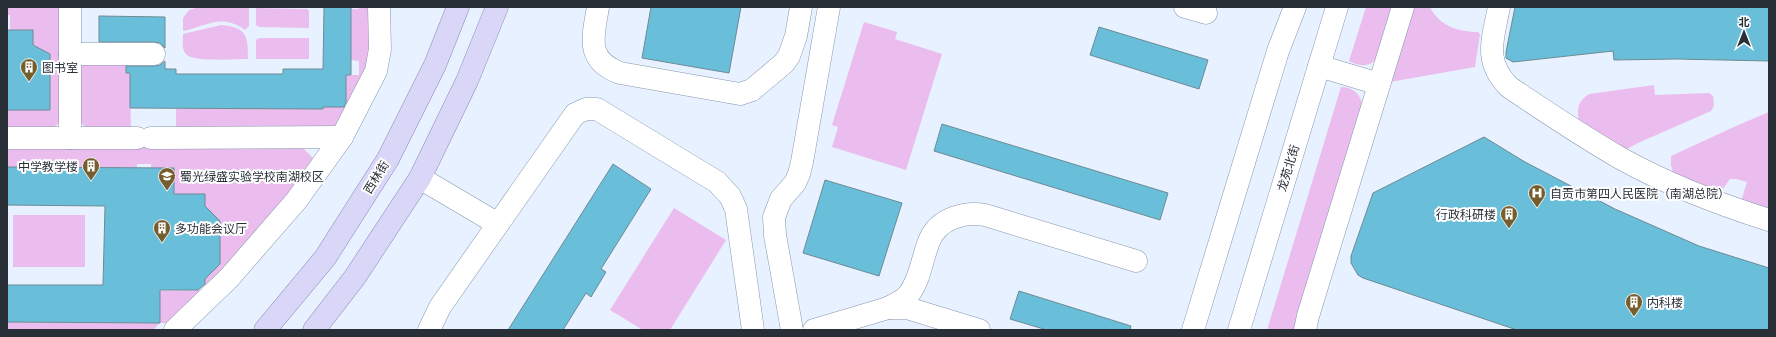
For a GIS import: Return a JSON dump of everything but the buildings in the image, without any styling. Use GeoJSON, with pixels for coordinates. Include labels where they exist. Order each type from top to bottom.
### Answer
{"type":"FeatureCollection","features":[{"type":"Feature","properties":{"kind":"main road","name":"西林街"},"geometry":{"type":"LineString","coordinates":[[265,330],[325,258],[388,159],[435,65],[458,7]]}},
{"type":"Feature","properties":{"kind":"main road"},"geometry":{"type":"LineString","coordinates":[[314,330],[355,277],[420,178],[467,82],[498,7]]}},
{"type":"Feature","properties":{"kind":"street"},"geometry":{"type":"LineString","coordinates":[[69,7],[70,138]]}},
{"type":"Feature","properties":{"kind":"street"},"geometry":{"type":"LineString","coordinates":[[175,330],[229,278],[268,234],[296,201],[342,137],[376,71],[379,60],[378,7]]}},
{"type":"Feature","properties":{"kind":"street"},"geometry":{"type":"LineString","coordinates":[[598,7],[593,36],[594,52],[601,63],[612,70],[620,73],[740,94],[752,90],[784,63],[789,56],[796,36],[800,7]]}},
{"type":"Feature","properties":{"kind":"street"},"geometry":{"type":"LineString","coordinates":[[792,330],[775,235],[774,217],[781,199],[795,183],[799,174],[829,7]]}},
{"type":"Feature","properties":{"kind":"street"},"geometry":{"type":"LineString","coordinates":[[1185,7],[1206,13]]}},
{"type":"Feature","properties":{"kind":"street"},"geometry":{"type":"LineString","coordinates":[[1193,330],[1278,51],[1295,7]]}},
{"type":"Feature","properties":{"kind":"street","name":"龙苑北街"},"geometry":{"type":"LineString","coordinates":[[1239,330],[1337,7]]}},
{"type":"Feature","properties":{"kind":"street"},"geometry":{"type":"LineString","coordinates":[[1305,330],[1403,7]]}},
{"type":"Feature","properties":{"kind":"street"},"geometry":{"type":"LineString","coordinates":[[1500,7],[1491,50],[1492,60],[1502,80],[1509,87],[1582,136],[1633,164],[1690,191],[1769,220]]}},
{"type":"Feature","properties":{"kind":"street"},"geometry":{"type":"LineString","coordinates":[[70,54],[154,54]]}},
{"type":"Feature","properties":{"kind":"street"},"geometry":{"type":"LineString","coordinates":[[1319,66],[1379,84]]}},
{"type":"Feature","properties":{"kind":"street"},"geometry":{"type":"LineString","coordinates":[[429,330],[440,307],[575,114],[586,109],[597,109],[717,182],[730,196],[736,209],[752,330]]}},
{"type":"Feature","properties":{"kind":"street"},"geometry":{"type":"LineString","coordinates":[[7,138],[342,137]]}},
{"type":"Feature","properties":{"kind":"street"},"geometry":{"type":"LineString","coordinates":[[420,178],[498,224]]}},
{"type":"Feature","properties":{"kind":"street"},"geometry":{"type":"LineString","coordinates":[[814,330],[888,308],[898,303],[908,295],[914,286],[930,239],[935,231],[950,219],[968,214],[985,215],[1136,261]]}},
{"type":"Feature","properties":{"kind":"street"},"geometry":{"type":"LineString","coordinates":[[920,271],[921,287],[926,301],[938,314],[949,321]]}},
{"type":"Feature","properties":{"kind":"street"},"geometry":{"type":"LineString","coordinates":[[888,308],[907,308],[979,330]]}},
{"type":"Feature","properties":{"kind":"shaded area"},"geometry":{"type":"Polygon","coordinates":[[[7,7],[62,7],[62,114],[58,124],[50,130],[7,130],[7,110],[50,110],[50,54],[33,45],[33,30],[10,30],[10,15],[7,15],[7,7]]]}},
{"type":"Feature","properties":{"kind":"shaded area"},"geometry":{"type":"Polygon","coordinates":[[[359,7],[372,7],[375,63],[343,127],[176,130],[176,109],[322,109],[323,107],[346,107],[346,75],[359,75],[359,61],[351,60],[351,9],[359,9],[359,7]]]}},
{"type":"Feature","properties":{"kind":"shaded area"},"geometry":{"type":"Polygon","coordinates":[[[1366,7],[1394,7],[1377,58],[1367,65],[1360,65],[1349,61],[1366,7]]]}},
{"type":"Feature","properties":{"kind":"shaded area"},"geometry":{"type":"Polygon","coordinates":[[[1412,7],[1430,7],[1439,19],[1450,27],[1464,31],[1478,32],[1480,34],[1475,67],[1390,82],[1412,7]]]}},
{"type":"Feature","properties":{"kind":"shaded area"},"geometry":{"type":"Polygon","coordinates":[[[196,8],[249,8],[249,26],[245,30],[229,22],[214,22],[183,31],[183,18],[189,10],[196,8]]]}},
{"type":"Feature","properties":{"kind":"shaded area"},"geometry":{"type":"Polygon","coordinates":[[[256,8],[307,9],[309,11],[309,28],[259,27],[256,25],[256,8]]]}},
{"type":"Feature","properties":{"kind":"shaded area"},"geometry":{"type":"Polygon","coordinates":[[[864,22],[897,32],[895,39],[942,54],[906,170],[832,147],[838,127],[832,125],[864,22]]]}},
{"type":"Feature","properties":{"kind":"shaded area"},"geometry":{"type":"Polygon","coordinates":[[[221,25],[236,28],[244,34],[247,44],[248,59],[198,59],[185,53],[183,46],[183,34],[221,25]]]}},
{"type":"Feature","properties":{"kind":"shaded area"},"geometry":{"type":"Polygon","coordinates":[[[259,38],[309,38],[309,59],[256,59],[256,40],[259,38]]]}},
{"type":"Feature","properties":{"kind":"shaded area"},"geometry":{"type":"Polygon","coordinates":[[[76,60],[126,60],[126,73],[130,73],[131,131],[89,130],[78,120],[76,60]]]}},
{"type":"Feature","properties":{"kind":"shaded area"},"geometry":{"type":"Polygon","coordinates":[[[1654,85],[1655,95],[1709,93],[1713,96],[1714,106],[1711,111],[1623,151],[1580,124],[1578,107],[1582,100],[1589,94],[1654,85]]]}},
{"type":"Feature","properties":{"kind":"shaded area"},"geometry":{"type":"Polygon","coordinates":[[[1341,87],[1352,89],[1359,96],[1362,103],[1296,330],[1267,330],[1341,87]]]}},
{"type":"Feature","properties":{"kind":"shaded area"},"geometry":{"type":"Polygon","coordinates":[[[1769,112],[1769,213],[1742,203],[1747,182],[1730,179],[1719,194],[1673,173],[1671,156],[1769,112]]]}},
{"type":"Feature","properties":{"kind":"shaded area"},"geometry":{"type":"Polygon","coordinates":[[[7,144],[302,147],[313,158],[312,168],[178,323],[160,323],[160,291],[205,290],[205,279],[220,264],[220,221],[205,206],[205,194],[171,194],[174,193],[174,169],[151,168],[151,164],[137,164],[137,168],[7,167],[7,144]]]}},
{"type":"Feature","properties":{"kind":"shaded area"},"geometry":{"type":"Polygon","coordinates":[[[674,208],[726,240],[670,330],[643,330],[610,310],[674,208]]]}},
{"type":"Feature","properties":{"kind":"shaded area"},"geometry":{"type":"Polygon","coordinates":[[[13,215],[85,215],[85,267],[13,267],[13,215]]]}},
{"type":"Feature","properties":{"kind":"shaded area"},"geometry":{"type":"Polygon","coordinates":[[[7,322],[160,323],[153,330],[7,330],[7,322]]]}},
{"type":"Feature","properties":{"kind":"place","name":"图书室"},"geometry":{"type":"Point","coordinates":[29,82]}},
{"type":"Feature","properties":{"kind":"place","name":"中学教学楼"},"geometry":{"type":"Point","coordinates":[91,181]}},
{"type":"Feature","properties":{"kind":"place","name":"蜀光绿盛实验学校南湖校区"},"geometry":{"type":"Point","coordinates":[167,191]}},
{"type":"Feature","properties":{"kind":"place","name":"自贡市第四人民医院（南湖总院）"},"geometry":{"type":"Point","coordinates":[1537,208]}},
{"type":"Feature","properties":{"kind":"place","name":"行政科研楼"},"geometry":{"type":"Point","coordinates":[1509,229]}},
{"type":"Feature","properties":{"kind":"place","name":"多功能会议厅"},"geometry":{"type":"Point","coordinates":[162,243]}},
{"type":"Feature","properties":{"kind":"place","name":"内科楼"},"geometry":{"type":"Point","coordinates":[1634,317]}}]}
